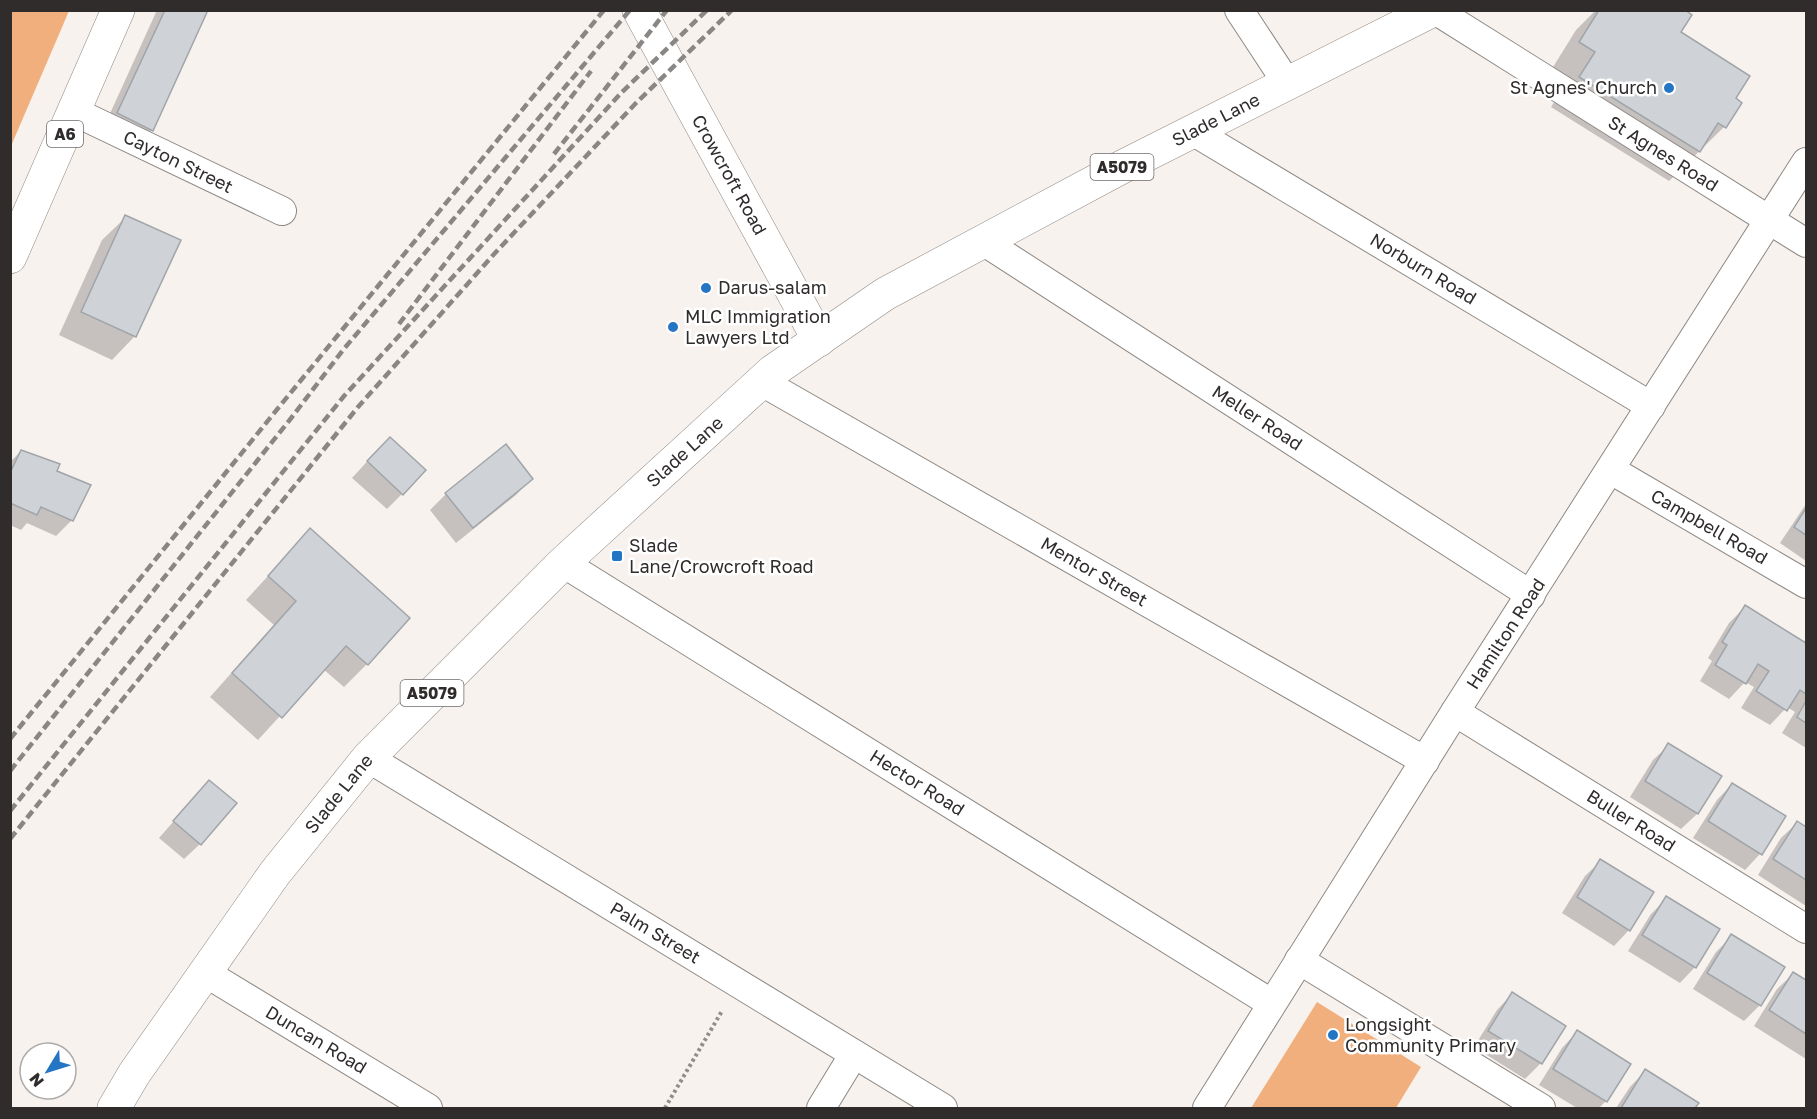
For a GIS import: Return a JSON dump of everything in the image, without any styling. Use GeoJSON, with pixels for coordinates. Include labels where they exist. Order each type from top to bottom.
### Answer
{"type":"FeatureCollection","features":[{"type":"Feature","properties":{"kind":"main road","name":"A6"},"geometry":{"type":"LineString","coordinates":[[10,256],[118,10]]}},
{"type":"Feature","properties":{"kind":"main road","name":"Crowcroft Road"},"geometry":{"type":"LineString","coordinates":[[639,10],[819,340]]}},
{"type":"Feature","properties":{"kind":"main road","name":"Slade Lane"},"geometry":{"type":"LineString","coordinates":[[114,1108],[134,1074],[275,873],[368,758],[562,563],[773,371],[885,294],[1122,167],[1434,10]]}},
{"type":"Feature","properties":{"kind":"street"},"geometry":{"type":"LineString","coordinates":[[1239,10],[1287,83]]}},
{"type":"Feature","properties":{"kind":"street","name":"St Agnes Road"},"geometry":{"type":"LineString","coordinates":[[1434,10],[1806,243]]}},
{"type":"Feature","properties":{"kind":"street","name":"Cayton Street"},"geometry":{"type":"LineString","coordinates":[[75,112],[282,211]]}},
{"type":"Feature","properties":{"kind":"street","name":"Norburn Road"},"geometry":{"type":"LineString","coordinates":[[1194,132],[1651,406]]}},
{"type":"Feature","properties":{"kind":"street","name":"Hamilton Road"},"geometry":{"type":"LineString","coordinates":[[1207,1108],[1455,712],[1806,162]]}},
{"type":"Feature","properties":{"kind":"street","name":"Meller Road"},"geometry":{"type":"LineString","coordinates":[[983,241],[1531,595]]}},
{"type":"Feature","properties":{"kind":"street","name":"Mentor Street"},"geometry":{"type":"LineString","coordinates":[[762,382],[1425,761]]}},
{"type":"Feature","properties":{"kind":"street","name":"Campbell Road"},"geometry":{"type":"LineString","coordinates":[[1611,470],[1806,584]]}},
{"type":"Feature","properties":{"kind":"street","name":"Hector Road"},"geometry":{"type":"LineString","coordinates":[[562,563],[1271,1003]]}},
{"type":"Feature","properties":{"kind":"street","name":"Buller Road"},"geometry":{"type":"LineString","coordinates":[[1455,712],[1806,929]]}},
{"type":"Feature","properties":{"kind":"street","name":"Palm Street"},"geometry":{"type":"LineString","coordinates":[[368,758],[943,1108]]}},
{"type":"Feature","properties":{"kind":"street"},"geometry":{"type":"LineString","coordinates":[[1299,960],[1540,1108]]}},
{"type":"Feature","properties":{"kind":"street","name":"Duncan Road"},"geometry":{"type":"LineString","coordinates":[[204,972],[428,1108]]}},
{"type":"Feature","properties":{"kind":"street"},"geometry":{"type":"LineString","coordinates":[[821,1108],[854,1054]]}},
{"type":"Feature","properties":{"kind":"path"},"geometry":{"type":"LineString","coordinates":[[665,1108],[738,984]]}},
{"type":"Feature","properties":{"kind":"shaded area"},"geometry":{"type":"Polygon","coordinates":[[[10,11],[69,11],[11,146],[10,11]]]}},
{"type":"Feature","properties":{"kind":"shaded area","name":"Longsight Community Primary"},"geometry":{"type":"Polygon","coordinates":[[[1317,1002],[1421,1067],[1396,1108],[1251,1108],[1317,1002]]]}},
{"type":"Feature","properties":{"kind":"building"},"geometry":{"type":"Polygon","coordinates":[[[165,10],[208,10],[153,131],[117,113],[165,10]]]}},
{"type":"Feature","properties":{"kind":"building","name":"St Agnes' Church"},"geometry":{"type":"Polygon","coordinates":[[[1599,10],[1685,10],[1692,15],[1681,32],[1750,76],[1736,98],[1742,103],[1726,128],[1718,123],[1700,152],[1579,77],[1595,52],[1579,42],[1599,10]]]}},
{"type":"Feature","properties":{"kind":"building"},"geometry":{"type":"Polygon","coordinates":[[[125,215],[181,240],[136,337],[81,312],[125,215]]]}},
{"type":"Feature","properties":{"kind":"building"},"geometry":{"type":"Polygon","coordinates":[[[390,437],[426,470],[403,495],[367,461],[390,437]]]}},
{"type":"Feature","properties":{"kind":"building"},"geometry":{"type":"Polygon","coordinates":[[[506,444],[533,479],[473,528],[445,493],[506,444]]]}},
{"type":"Feature","properties":{"kind":"building"},"geometry":{"type":"Polygon","coordinates":[[[21,450],[60,464],[57,471],[91,485],[73,521],[41,507],[37,515],[10,503],[10,473],[21,450]]]}},
{"type":"Feature","properties":{"kind":"building"},"geometry":{"type":"Polygon","coordinates":[[[1806,508],[1806,535],[1794,527],[1806,508]]]}},
{"type":"Feature","properties":{"kind":"building"},"geometry":{"type":"Polygon","coordinates":[[[310,528],[410,618],[368,665],[346,646],[282,718],[232,673],[296,601],[268,576],[310,528]]]}},
{"type":"Feature","properties":{"kind":"building"},"geometry":{"type":"Polygon","coordinates":[[[1745,605],[1806,643],[1806,694],[1800,690],[1787,711],[1756,691],[1769,671],[1758,664],[1746,684],[1715,665],[1727,645],[1722,642],[1745,605]]]}},
{"type":"Feature","properties":{"kind":"building"},"geometry":{"type":"Polygon","coordinates":[[[1806,701],[1806,723],[1797,717],[1806,701]]]}},
{"type":"Feature","properties":{"kind":"building"},"geometry":{"type":"Polygon","coordinates":[[[1668,743],[1722,776],[1698,814],[1645,781],[1668,743]]]}},
{"type":"Feature","properties":{"kind":"building"},"geometry":{"type":"Polygon","coordinates":[[[209,780],[237,803],[201,845],[173,821],[209,780]]]}},
{"type":"Feature","properties":{"kind":"building"},"geometry":{"type":"Polygon","coordinates":[[[1732,783],[1786,816],[1762,855],[1708,821],[1732,783]]]}},
{"type":"Feature","properties":{"kind":"building"},"geometry":{"type":"Polygon","coordinates":[[[1797,821],[1806,827],[1806,880],[1773,859],[1797,821]]]}},
{"type":"Feature","properties":{"kind":"building"},"geometry":{"type":"Polygon","coordinates":[[[1600,859],[1654,892],[1630,931],[1577,897],[1600,859]]]}},
{"type":"Feature","properties":{"kind":"building"},"geometry":{"type":"Polygon","coordinates":[[[1666,896],[1720,929],[1696,968],[1642,935],[1666,896]]]}},
{"type":"Feature","properties":{"kind":"building"},"geometry":{"type":"Polygon","coordinates":[[[1731,934],[1785,967],[1761,1006],[1707,973],[1731,934]]]}},
{"type":"Feature","properties":{"kind":"building"},"geometry":{"type":"Polygon","coordinates":[[[1793,972],[1806,980],[1806,1034],[1769,1010],[1793,972]]]}},
{"type":"Feature","properties":{"kind":"building"},"geometry":{"type":"Polygon","coordinates":[[[1512,992],[1566,1026],[1542,1064],[1488,1031],[1512,992]]]}},
{"type":"Feature","properties":{"kind":"building"},"geometry":{"type":"Polygon","coordinates":[[[1577,1030],[1631,1064],[1607,1102],[1553,1069],[1577,1030]]]}},
{"type":"Feature","properties":{"kind":"building"},"geometry":{"type":"Polygon","coordinates":[[[1645,1069],[1699,1103],[1695,1108],[1621,1108],[1645,1069]]]}},
{"type":"Feature","properties":{"kind":"railway"},"geometry":{"type":"LineString","coordinates":[[10,739],[604,10]]}},
{"type":"Feature","properties":{"kind":"railway"},"geometry":{"type":"LineString","coordinates":[[10,771],[343,350],[630,10]]}},
{"type":"Feature","properties":{"kind":"railway"},"geometry":{"type":"LineString","coordinates":[[554,154],[667,10]]}},
{"type":"Feature","properties":{"kind":"railway"},"geometry":{"type":"LineString","coordinates":[[10,811],[344,396],[622,92],[707,10]]}},
{"type":"Feature","properties":{"kind":"railway"},"geometry":{"type":"LineString","coordinates":[[10,839],[358,407],[495,253],[636,103],[732,10]]}},
{"type":"Feature","properties":{"kind":"railway"},"geometry":{"type":"LineString","coordinates":[[399,324],[591,71]]}},
{"type":"Feature","properties":{"kind":"place","name":"St Agnes' Church"},"geometry":{"type":"Point","coordinates":[1669,88]}},
{"type":"Feature","properties":{"kind":"place","name":"Darus-salam"},"geometry":{"type":"Point","coordinates":[706,288]}},
{"type":"Feature","properties":{"kind":"place","name":"MLC Immigration Lawyers Ltd"},"geometry":{"type":"Point","coordinates":[673,327]}},
{"type":"Feature","properties":{"kind":"place","name":"Slade Lane/Crowcroft Road"},"geometry":{"type":"Point","coordinates":[617,556]}},
{"type":"Feature","properties":{"kind":"place","name":"Longsight Community Primary"},"geometry":{"type":"Point","coordinates":[1333,1035]}}]}
